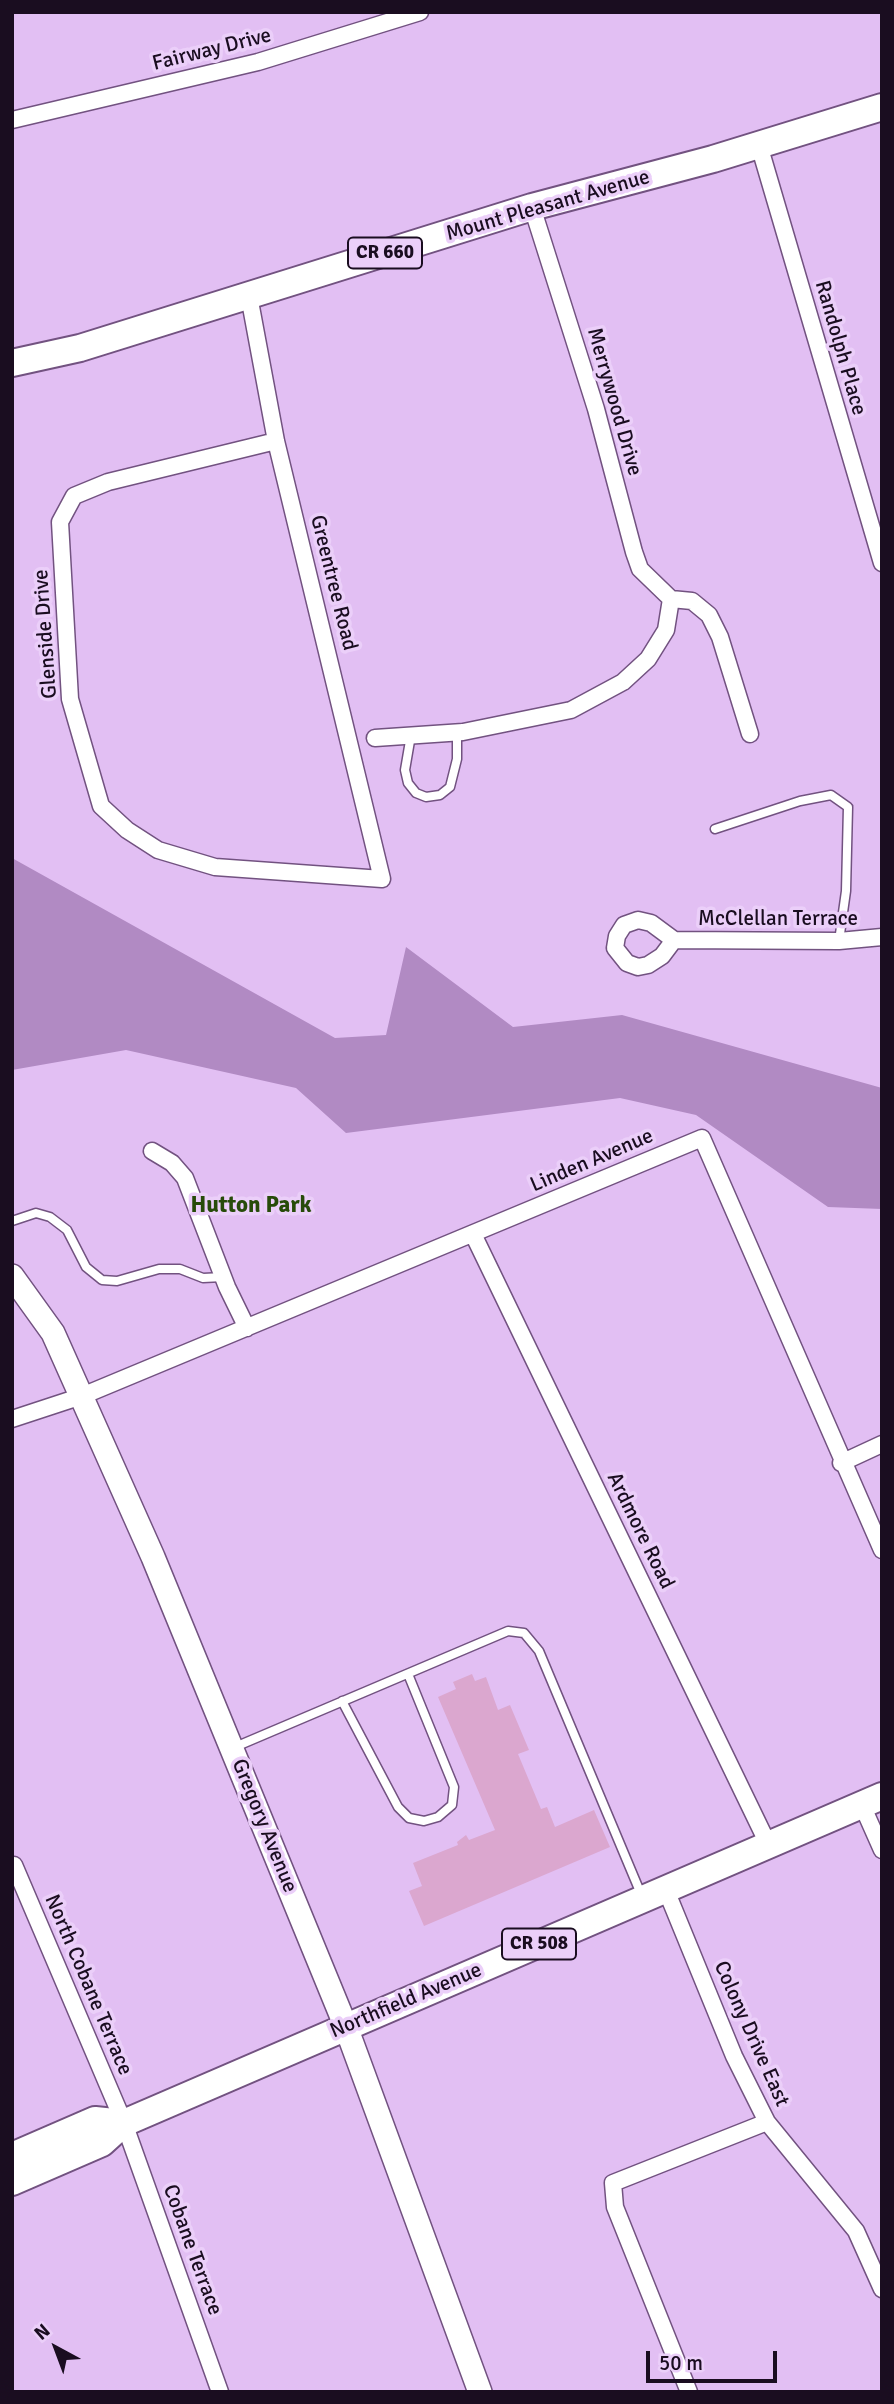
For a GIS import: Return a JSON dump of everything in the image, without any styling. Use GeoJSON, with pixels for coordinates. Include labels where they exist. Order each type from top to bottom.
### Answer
{"type":"FeatureCollection","features":[{"type":"Feature","properties":{"kind":"main road","name":"Mount Pleasant Avenue"},"geometry":{"type":"LineString","coordinates":[[12,363],[80,348],[532,207],[759,145],[882,107]]}},
{"type":"Feature","properties":{"kind":"main road","name":"Gregory Avenue"},"geometry":{"type":"LineString","coordinates":[[12,1276],[53,1333],[232,1748],[346,2027],[480,2392]]}},
{"type":"Feature","properties":{"kind":"main road","name":"Northfield Avenue"},"geometry":{"type":"LineString","coordinates":[[12,2182],[102,2143],[124,2123],[872,1801]]}},
{"type":"Feature","properties":{"kind":"main road","name":"Northfield Avenue"},"geometry":{"type":"LineString","coordinates":[[12,2157],[95,2120],[124,2123]]}},
{"type":"Feature","properties":{"kind":"street","name":"Fairway Drive"},"geometry":{"type":"LineString","coordinates":[[12,120],[258,62],[420,12]]}},
{"type":"Feature","properties":{"kind":"street","name":"Randolph Place"},"geometry":{"type":"LineString","coordinates":[[759,145],[882,564]]}},
{"type":"Feature","properties":{"kind":"street","name":"Merrywood Drive"},"geometry":{"type":"LineString","coordinates":[[532,207],[596,409],[640,569],[671,598],[692,601],[709,615],[720,637],[750,734]]}},
{"type":"Feature","properties":{"kind":"street","name":"Greentree Road"},"geometry":{"type":"LineString","coordinates":[[249,296],[276,441],[382,879]]}},
{"type":"Feature","properties":{"kind":"street","name":"Glenside Drive"},"geometry":{"type":"LineString","coordinates":[[276,441],[108,482],[74,496],[60,522],[70,699],[101,806],[127,830],[158,850],[215,867],[382,879]]}},
{"type":"Feature","properties":{"kind":"street"},"geometry":{"type":"LineString","coordinates":[[374,738],[457,732],[571,710],[623,682],[648,659],[666,630],[671,598]]}},
{"type":"Feature","properties":{"kind":"street","name":"McClellan Terrace"},"geometry":{"type":"LineString","coordinates":[[674,940],[839,942],[882,937]]}},
{"type":"Feature","properties":{"kind":"street","name":"Linden Avenue"},"geometry":{"type":"LineString","coordinates":[[12,1419],[82,1396],[702,1138],[841,1463],[882,1550]]}},
{"type":"Feature","properties":{"kind":"street"},"geometry":{"type":"LineString","coordinates":[[152,1151],[172,1163],[185,1178],[223,1277],[247,1328]]}},
{"type":"Feature","properties":{"kind":"street","name":"Ardmore Road"},"geometry":{"type":"LineString","coordinates":[[472,1234],[769,1846]]}},
{"type":"Feature","properties":{"kind":"street"},"geometry":{"type":"LineString","coordinates":[[841,1463],[882,1444]]}},
{"type":"Feature","properties":{"kind":"street"},"geometry":{"type":"LineString","coordinates":[[872,1801],[882,1850]]}},
{"type":"Feature","properties":{"kind":"street","name":"North Cobane Terrace"},"geometry":{"type":"LineString","coordinates":[[14,1865],[124,2123]]}},
{"type":"Feature","properties":{"kind":"street","name":"Colony Drive East"},"geometry":{"type":"LineString","coordinates":[[655,1894],[767,2122],[856,2231],[882,2289]]}},
{"type":"Feature","properties":{"kind":"street"},"geometry":{"type":"LineString","coordinates":[[690,2392],[615,2207],[613,2183],[767,2122]]}},
{"type":"Feature","properties":{"kind":"street","name":"Cobane Terrace"},"geometry":{"type":"LineString","coordinates":[[124,2123],[220,2392]]}},
{"type":"Feature","properties":{"kind":"lane"},"geometry":{"type":"LineString","coordinates":[[411,735],[405,770],[408,783],[416,793],[426,797],[440,795],[450,787],[457,759],[457,732]]}},
{"type":"Feature","properties":{"kind":"lane"},"geometry":{"type":"LineString","coordinates":[[715,829],[800,801],[831,795],[848,807],[846,891],[839,942]]}},
{"type":"Feature","properties":{"kind":"lane"},"geometry":{"type":"LineString","coordinates":[[12,1221],[36,1213],[50,1217],[67,1230],[86,1267],[102,1280],[117,1281],[159,1269],[180,1269],[203,1278],[223,1277]]}},
{"type":"Feature","properties":{"kind":"lane"},"geometry":{"type":"LineString","coordinates":[[232,1748],[508,1632],[524,1633],[539,1651],[655,1894]]}},
{"type":"Feature","properties":{"kind":"lane"},"geometry":{"type":"LineString","coordinates":[[342,1702],[398,1807],[409,1818],[424,1821],[438,1817],[452,1805],[454,1787],[408,1674]]}},
{"type":"Feature","properties":{"kind":"shaded area"},"geometry":{"type":"Polygon","coordinates":[[[12,858],[335,1038],[386,1035],[406,947],[513,1027],[622,1015],[882,1088],[882,1209],[828,1207],[696,1115],[620,1098],[346,1133],[296,1088],[126,1050],[12,1070],[12,858]]]}},
{"type":"Feature","properties":{"kind":"building"},"geometry":{"type":"Polygon","coordinates":[[[472,1674],[475,1681],[486,1677],[498,1710],[510,1705],[529,1750],[518,1754],[541,1809],[547,1807],[555,1827],[594,1810],[610,1847],[424,1926],[409,1891],[422,1886],[413,1863],[458,1845],[457,1842],[466,1835],[469,1840],[495,1830],[438,1697],[456,1689],[453,1682],[472,1674]]]}},
{"type":"Feature","properties":{"kind":"district","name":"Hutton Park"},"geometry":{"type":"Point","coordinates":[251,1206]}}]}
